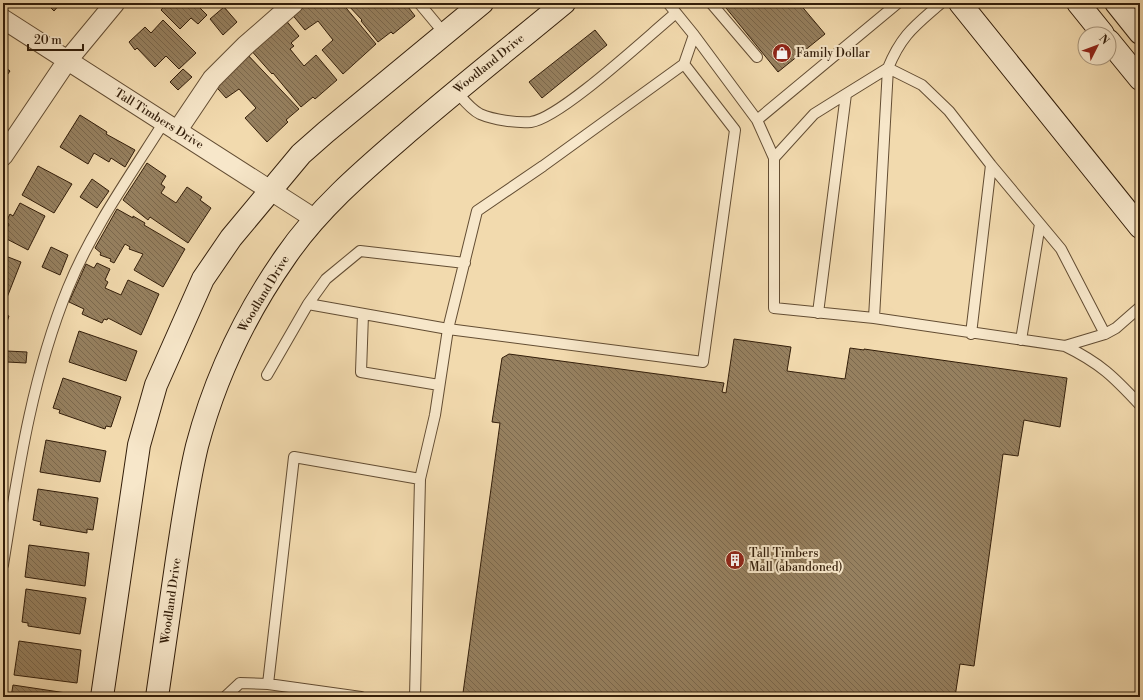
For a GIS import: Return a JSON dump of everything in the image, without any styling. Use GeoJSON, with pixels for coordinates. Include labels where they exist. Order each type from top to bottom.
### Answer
{"type":"FeatureCollection","features":[{"type":"Feature","properties":{"kind":"street"},"geometry":{"type":"LineString","coordinates":[[3,156],[67,60],[115,3]]}},
{"type":"Feature","properties":{"kind":"street"},"geometry":{"type":"LineString","coordinates":[[170,127],[212,79],[245,46],[294,3]]}},
{"type":"Feature","properties":{"kind":"street"},"geometry":{"type":"LineString","coordinates":[[102,697],[139,445],[156,385],[203,279],[231,238],[301,154],[444,33],[482,3]]}},
{"type":"Feature","properties":{"kind":"street","name":"Woodland Drive"},"geometry":{"type":"LineString","coordinates":[[157,697],[189,483],[209,409],[241,330],[262,292],[287,254],[315,219],[368,166],[456,91],[564,3]]}},
{"type":"Feature","properties":{"kind":"street"},"geometry":{"type":"LineString","coordinates":[[960,3],[1140,227]]}},
{"type":"Feature","properties":{"kind":"street"},"geometry":{"type":"LineString","coordinates":[[1078,3],[1097,26]]}},
{"type":"Feature","properties":{"kind":"street"},"geometry":{"type":"LineString","coordinates":[[1120,8],[1140,33]]}},
{"type":"Feature","properties":{"kind":"street","name":"Tall Timbers Drive"},"geometry":{"type":"LineString","coordinates":[[3,19],[170,127],[271,189],[315,219]]}},
{"type":"Feature","properties":{"kind":"street"},"geometry":{"type":"LineString","coordinates":[[1117,51],[1140,79]]}},
{"type":"Feature","properties":{"kind":"lane"},"geometry":{"type":"LineString","coordinates":[[419,3],[444,33]]}},
{"type":"Feature","properties":{"kind":"lane"},"geometry":{"type":"LineString","coordinates":[[668,3],[694,35],[757,120],[774,158],[774,308],[874,318],[971,334],[1065,346],[1089,358],[1110,373],[1140,404]]}},
{"type":"Feature","properties":{"kind":"lane"},"geometry":{"type":"LineString","coordinates":[[712,3],[757,57]]}},
{"type":"Feature","properties":{"kind":"lane"},"geometry":{"type":"LineString","coordinates":[[757,120],[898,3]]}},
{"type":"Feature","properties":{"kind":"lane"},"geometry":{"type":"LineString","coordinates":[[874,318],[888,68],[896,50],[908,32],[941,3]]}},
{"type":"Feature","properties":{"kind":"lane"},"geometry":{"type":"LineString","coordinates":[[456,91],[470,107],[491,117],[532,122],[549,116],[578,95],[676,12]]}},
{"type":"Feature","properties":{"kind":"lane"},"geometry":{"type":"LineString","coordinates":[[415,697],[420,479],[436,416],[439,385],[448,329],[477,211],[543,166],[684,64],[694,35]]}},
{"type":"Feature","properties":{"kind":"lane"},"geometry":{"type":"LineString","coordinates":[[308,304],[448,329],[703,362],[735,130],[684,64]]}},
{"type":"Feature","properties":{"kind":"lane"},"geometry":{"type":"LineString","coordinates":[[774,158],[814,114],[888,68]]}},
{"type":"Feature","properties":{"kind":"lane"},"geometry":{"type":"LineString","coordinates":[[888,68],[922,85],[949,111],[991,165],[1061,249],[1105,334]]}},
{"type":"Feature","properties":{"kind":"lane"},"geometry":{"type":"LineString","coordinates":[[818,313],[846,94]]}},
{"type":"Feature","properties":{"kind":"lane"},"geometry":{"type":"LineString","coordinates":[[3,565],[22,448],[34,396],[68,288],[96,231],[170,127]]}},
{"type":"Feature","properties":{"kind":"lane"},"geometry":{"type":"LineString","coordinates":[[971,334],[991,165]]}},
{"type":"Feature","properties":{"kind":"lane"},"geometry":{"type":"LineString","coordinates":[[1021,340],[1040,224]]}},
{"type":"Feature","properties":{"kind":"lane"},"geometry":{"type":"LineString","coordinates":[[267,375],[308,304],[326,279],[360,251],[465,263]]}},
{"type":"Feature","properties":{"kind":"lane"},"geometry":{"type":"LineString","coordinates":[[1065,346],[1105,334],[1116,328],[1140,307]]}},
{"type":"Feature","properties":{"kind":"lane"},"geometry":{"type":"LineString","coordinates":[[363,314],[361,372],[439,385]]}},
{"type":"Feature","properties":{"kind":"lane"},"geometry":{"type":"LineString","coordinates":[[268,684],[294,457],[420,479]]}},
{"type":"Feature","properties":{"kind":"lane"},"geometry":{"type":"LineString","coordinates":[[226,697],[240,683],[268,684],[361,697]]}},
{"type":"Feature","properties":{"kind":"building"},"geometry":{"type":"Polygon","coordinates":[[[46,3],[61,3],[54,11],[46,3]]]}},
{"type":"Feature","properties":{"kind":"building"},"geometry":{"type":"Polygon","coordinates":[[[167,3],[205,3],[200,8],[207,15],[198,24],[191,18],[180,29],[161,10],[167,3]]]}},
{"type":"Feature","properties":{"kind":"building"},"geometry":{"type":"Polygon","coordinates":[[[261,3],[272,3],[263,7],[261,3]]]}},
{"type":"Feature","properties":{"kind":"building"},"geometry":{"type":"Polygon","coordinates":[[[301,3],[342,3],[376,44],[343,74],[322,50],[333,40],[318,21],[305,30],[290,12],[301,3]]]}},
{"type":"Feature","properties":{"kind":"building"},"geometry":{"type":"Polygon","coordinates":[[[346,3],[405,3],[415,16],[393,34],[391,32],[378,42],[361,21],[362,20],[346,3]]]}},
{"type":"Feature","properties":{"kind":"building","name":"Family Dollar"},"geometry":{"type":"Polygon","coordinates":[[[722,3],[799,3],[825,34],[778,72],[722,3]]]}},
{"type":"Feature","properties":{"kind":"building"},"geometry":{"type":"Polygon","coordinates":[[[224,7],[237,22],[223,35],[210,19],[224,7]]]}},
{"type":"Feature","properties":{"kind":"building"},"geometry":{"type":"Polygon","coordinates":[[[284,18],[299,36],[291,43],[294,46],[290,49],[304,66],[316,55],[337,80],[315,99],[313,97],[301,107],[273,73],[272,74],[249,48],[284,18]]]}},
{"type":"Feature","properties":{"kind":"building"},"geometry":{"type":"Polygon","coordinates":[[[163,20],[196,53],[179,69],[166,56],[155,67],[137,48],[135,50],[129,42],[145,27],[151,33],[163,20]]]}},
{"type":"Feature","properties":{"kind":"building"},"geometry":{"type":"Polygon","coordinates":[[[595,30],[607,45],[542,98],[529,82],[595,30]]]}},
{"type":"Feature","properties":{"kind":"building"},"geometry":{"type":"Polygon","coordinates":[[[245,52],[299,109],[286,120],[288,122],[267,142],[245,118],[256,108],[239,89],[226,98],[212,82],[245,52]]]}},
{"type":"Feature","properties":{"kind":"building"},"geometry":{"type":"Polygon","coordinates":[[[3,66],[10,71],[3,81],[3,66]]]}},
{"type":"Feature","properties":{"kind":"building"},"geometry":{"type":"Polygon","coordinates":[[[183,69],[192,77],[178,90],[170,82],[183,69]]]}},
{"type":"Feature","properties":{"kind":"building"},"geometry":{"type":"Polygon","coordinates":[[[80,115],[107,132],[106,134],[135,150],[125,167],[111,158],[109,162],[94,153],[88,164],[60,147],[80,115]]]}},
{"type":"Feature","properties":{"kind":"building"},"geometry":{"type":"Polygon","coordinates":[[[147,163],[166,176],[161,184],[165,187],[161,193],[176,203],[187,187],[202,197],[200,200],[211,208],[188,243],[150,217],[148,220],[123,200],[147,163]]]}},
{"type":"Feature","properties":{"kind":"building"},"geometry":{"type":"Polygon","coordinates":[[[38,166],[72,184],[54,213],[22,195],[38,166]]]}},
{"type":"Feature","properties":{"kind":"building"},"geometry":{"type":"Polygon","coordinates":[[[92,179],[109,191],[97,208],[80,197],[92,179]]]}},
{"type":"Feature","properties":{"kind":"building"},"geometry":{"type":"Polygon","coordinates":[[[20,203],[45,216],[28,250],[3,237],[9,224],[6,222],[10,214],[13,216],[20,203]]]}},
{"type":"Feature","properties":{"kind":"building"},"geometry":{"type":"Polygon","coordinates":[[[117,209],[145,223],[144,225],[185,249],[163,287],[134,270],[143,254],[129,249],[130,247],[125,244],[114,263],[110,261],[111,259],[100,255],[101,253],[95,248],[117,209]]]}},
{"type":"Feature","properties":{"kind":"building"},"geometry":{"type":"Polygon","coordinates":[[[51,247],[68,255],[60,275],[42,267],[51,247]]]}},
{"type":"Feature","properties":{"kind":"building"},"geometry":{"type":"Polygon","coordinates":[[[3,255],[21,262],[6,300],[3,299],[3,255]]]}},
{"type":"Feature","properties":{"kind":"building"},"geometry":{"type":"Polygon","coordinates":[[[97,263],[110,269],[105,280],[108,282],[105,288],[121,295],[128,280],[159,294],[141,335],[108,318],[107,320],[104,319],[102,323],[82,314],[84,309],[69,302],[86,264],[94,268],[97,263]]]}},
{"type":"Feature","properties":{"kind":"building"},"geometry":{"type":"Polygon","coordinates":[[[3,314],[9,316],[3,333],[3,314]]]}},
{"type":"Feature","properties":{"kind":"building"},"geometry":{"type":"Polygon","coordinates":[[[79,331],[137,351],[126,381],[69,362],[79,331]]]}},
{"type":"Feature","properties":{"kind":"building","name":"Tall Timbers Mall (abandoned)"},"geometry":{"type":"Polygon","coordinates":[[[734,339],[791,347],[787,371],[845,379],[850,348],[1067,378],[1060,427],[1024,420],[1018,456],[1003,454],[974,666],[960,664],[955,697],[484,697],[463,693],[500,423],[492,422],[502,358],[509,354],[724,383],[722,392],[726,393],[734,339]]]}},
{"type":"Feature","properties":{"kind":"building"},"geometry":{"type":"Polygon","coordinates":[[[7,351],[27,352],[26,363],[7,362],[7,351]]]}},
{"type":"Feature","properties":{"kind":"building"},"geometry":{"type":"Polygon","coordinates":[[[63,378],[121,397],[111,427],[106,426],[105,429],[59,413],[60,410],[53,408],[63,378]]]}},
{"type":"Feature","properties":{"kind":"building"},"geometry":{"type":"Polygon","coordinates":[[[46,440],[106,451],[100,482],[40,472],[46,440]]]}},
{"type":"Feature","properties":{"kind":"building"},"geometry":{"type":"Polygon","coordinates":[[[3,446],[6,447],[3,465],[3,446]]]}},
{"type":"Feature","properties":{"kind":"building"},"geometry":{"type":"Polygon","coordinates":[[[38,489],[98,498],[93,530],[87,529],[87,533],[40,525],[41,522],[33,520],[38,489]]]}},
{"type":"Feature","properties":{"kind":"building"},"geometry":{"type":"Polygon","coordinates":[[[29,545],[89,553],[85,586],[25,577],[29,545]]]}},
{"type":"Feature","properties":{"kind":"building"},"geometry":{"type":"Polygon","coordinates":[[[26,589],[86,598],[80,634],[28,626],[28,623],[22,622],[26,589]]]}},
{"type":"Feature","properties":{"kind":"building"},"geometry":{"type":"Polygon","coordinates":[[[19,641],[81,650],[77,683],[14,675],[19,641]]]}},
{"type":"Feature","properties":{"kind":"building"},"geometry":{"type":"Polygon","coordinates":[[[13,685],[73,694],[72,697],[11,697],[13,685]]]}},
{"type":"Feature","properties":{"kind":"place","name":"Family Dollar"},"geometry":{"type":"Point","coordinates":[782,53]}},
{"type":"Feature","properties":{"kind":"place","name":"Tall Timbers Mall (abandoned)"},"geometry":{"type":"Point","coordinates":[735,560]}}]}
